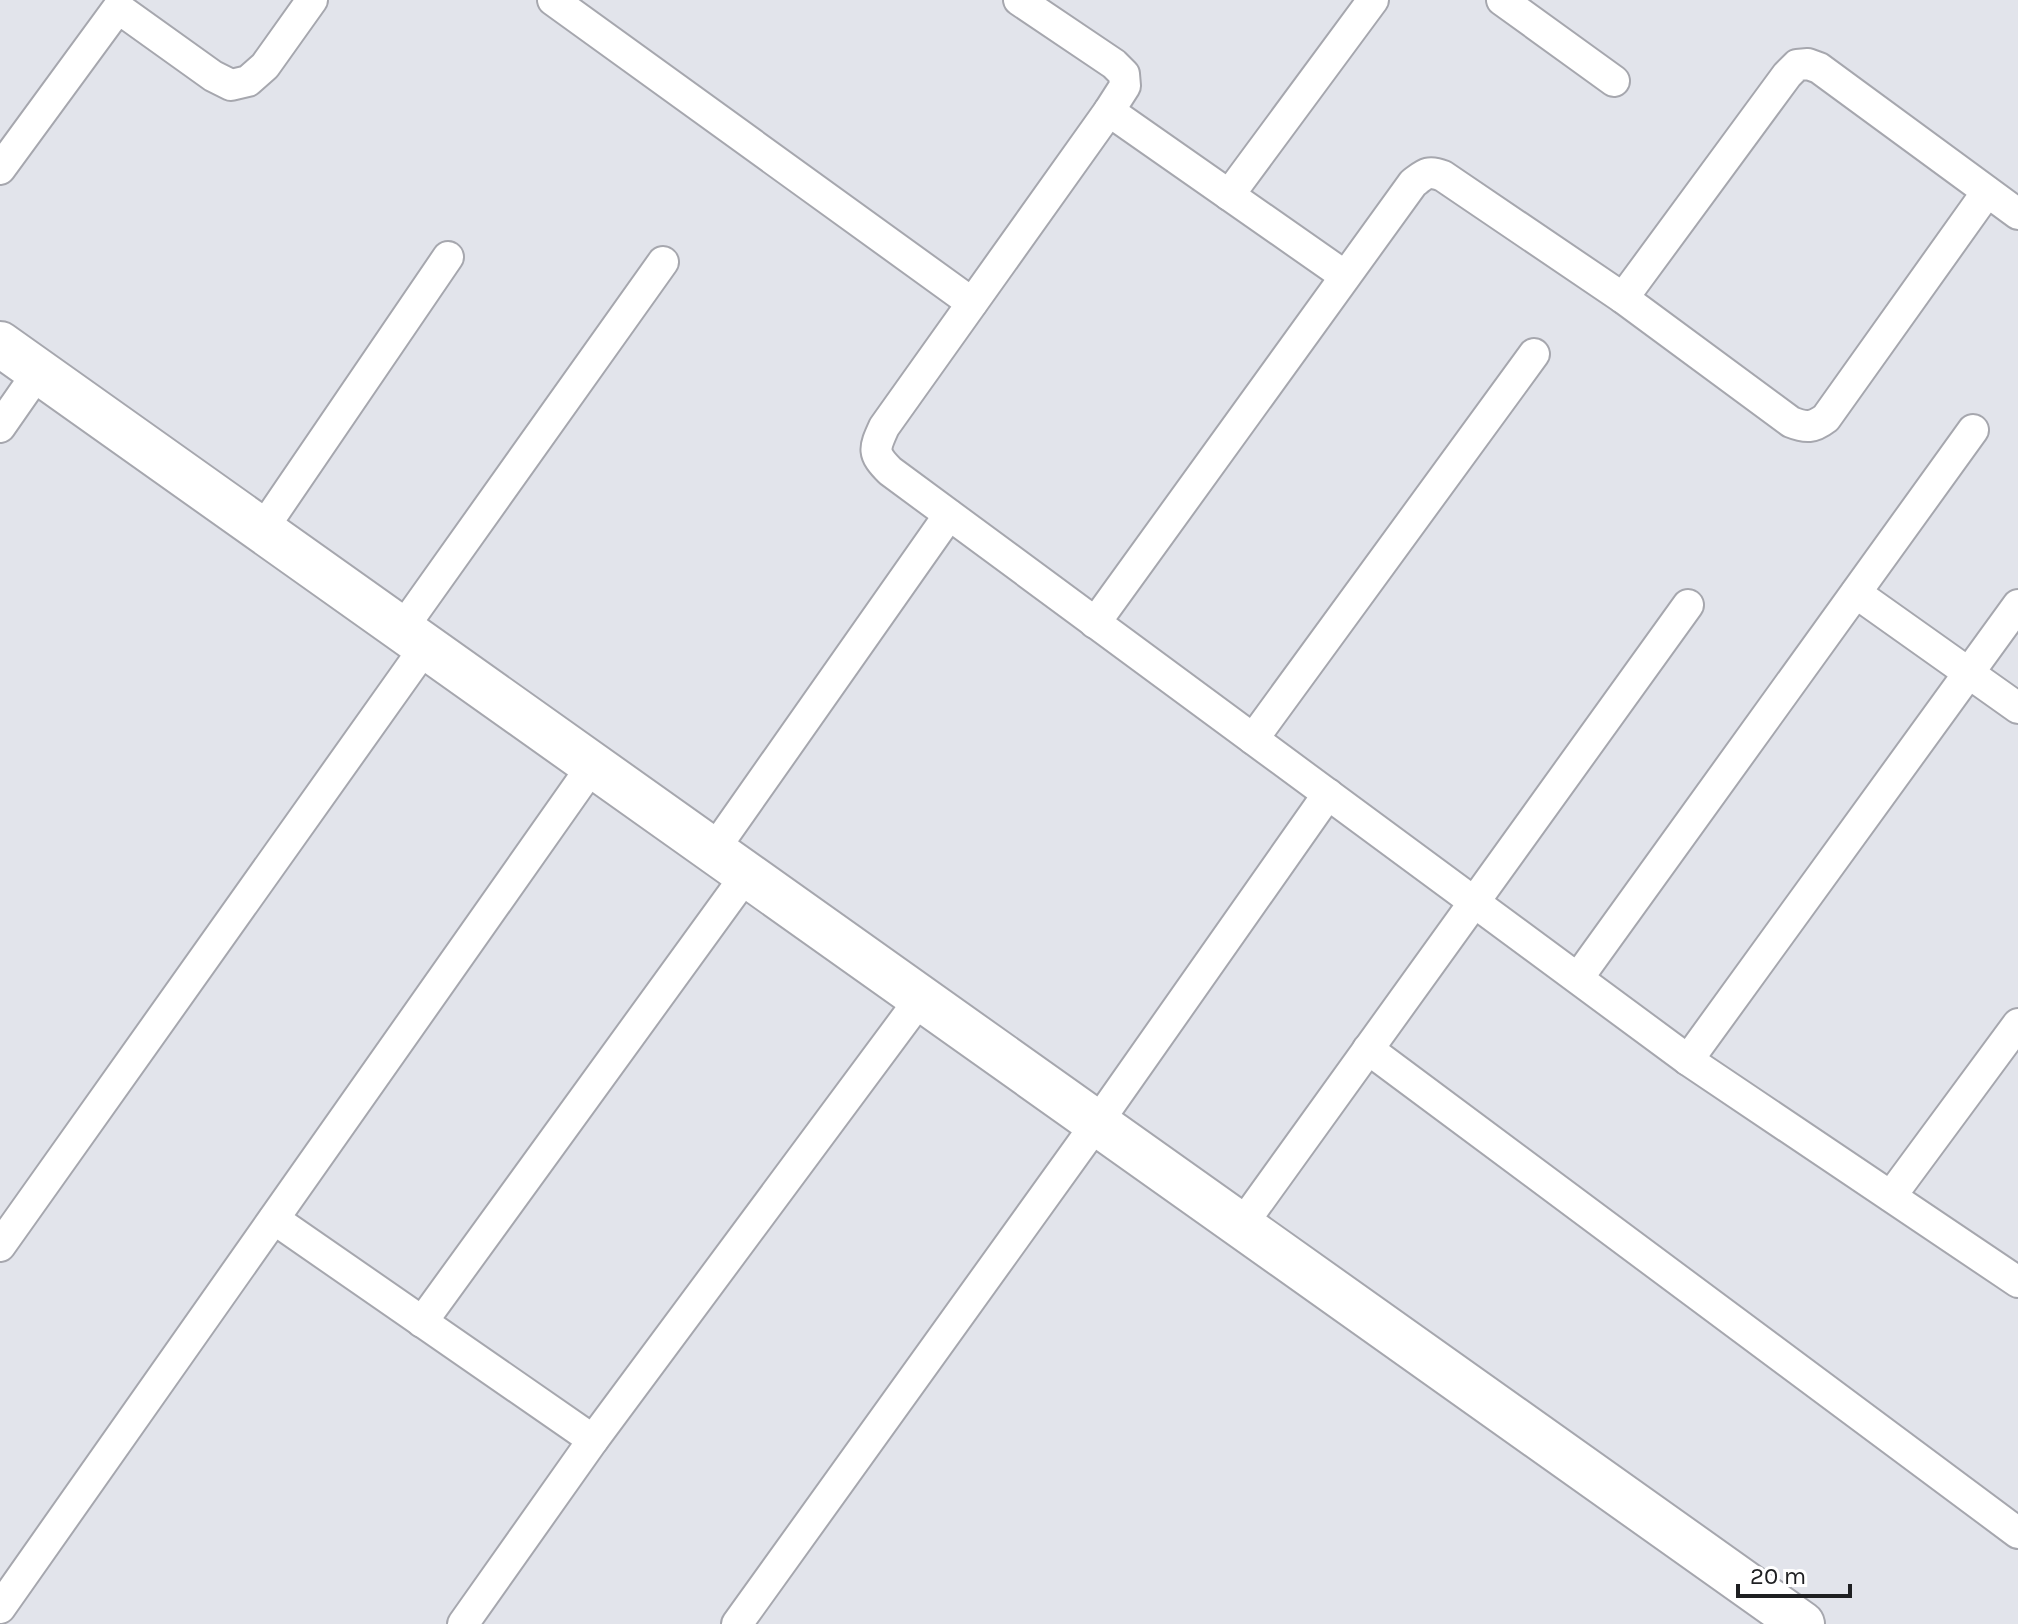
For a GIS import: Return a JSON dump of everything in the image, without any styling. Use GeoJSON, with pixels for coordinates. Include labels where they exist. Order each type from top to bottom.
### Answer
{"type":"FeatureCollection","features":[{"type":"Feature","properties":{"kind":"street"},"geometry":{"type":"LineString","coordinates":[[0,169],[113,4],[213,76],[231,85],[248,81],[265,66],[312,0]]}},
{"type":"Feature","properties":{"kind":"street"},"geometry":{"type":"LineString","coordinates":[[553,0],[972,303]]}},
{"type":"Feature","properties":{"kind":"street"},"geometry":{"type":"LineString","coordinates":[[1021,0],[1114,64],[1124,74],[1125,86],[884,427],[875,446],[878,458],[890,471],[949,515],[1688,1060],[2018,1282]]}},
{"type":"Feature","properties":{"kind":"street"},"geometry":{"type":"LineString","coordinates":[[1229,195],[1373,0]]}},
{"type":"Feature","properties":{"kind":"street"},"geometry":{"type":"LineString","coordinates":[[1502,0],[1614,81]]}},
{"type":"Feature","properties":{"kind":"street"},"geometry":{"type":"LineString","coordinates":[[1623,298],[1797,65],[1808,64],[1819,68],[2018,214]]}},
{"type":"Feature","properties":{"kind":"street"},"geometry":{"type":"LineString","coordinates":[[1109,111],[1345,276]]}},
{"type":"Feature","properties":{"kind":"street"},"geometry":{"type":"LineString","coordinates":[[1095,623],[1413,183],[1424,174],[1443,176],[1623,298],[1791,422],[1805,427],[1816,426],[1826,418],[1987,192]]}},
{"type":"Feature","properties":{"kind":"street"},"geometry":{"type":"LineString","coordinates":[[262,530],[448,257]]}},
{"type":"Feature","properties":{"kind":"street"},"geometry":{"type":"LineString","coordinates":[[0,1246],[414,638],[663,262]]}},
{"type":"Feature","properties":{"kind":"street"},"geometry":{"type":"LineString","coordinates":[[0,344],[1802,1624]]}},
{"type":"Feature","properties":{"kind":"street"},"geometry":{"type":"LineString","coordinates":[[1253,739],[1534,354]]}},
{"type":"Feature","properties":{"kind":"street"},"geometry":{"type":"LineString","coordinates":[[0,427],[39,371]]}},
{"type":"Feature","properties":{"kind":"street"},"geometry":{"type":"LineString","coordinates":[[1578,978],[1973,430]]}},
{"type":"Feature","properties":{"kind":"street"},"geometry":{"type":"LineString","coordinates":[[422,1322],[730,863],[949,515]]}},
{"type":"Feature","properties":{"kind":"street"},"geometry":{"type":"LineString","coordinates":[[1856,593],[2018,708]]}},
{"type":"Feature","properties":{"kind":"street"},"geometry":{"type":"LineString","coordinates":[[1241,1226],[1688,605]]}},
{"type":"Feature","properties":{"kind":"street"},"geometry":{"type":"LineString","coordinates":[[1688,1060],[2018,605]]}},
{"type":"Feature","properties":{"kind":"street"},"geometry":{"type":"LineString","coordinates":[[0,1608],[593,765]]}},
{"type":"Feature","properties":{"kind":"street"},"geometry":{"type":"LineString","coordinates":[[737,1624],[1097,1123],[1328,794]]}},
{"type":"Feature","properties":{"kind":"street"},"geometry":{"type":"LineString","coordinates":[[463,1624],[593,1440],[921,998]]}},
{"type":"Feature","properties":{"kind":"street"},"geometry":{"type":"LineString","coordinates":[[1891,1196],[2018,1024]]}},
{"type":"Feature","properties":{"kind":"street"},"geometry":{"type":"LineString","coordinates":[[1368,1049],[2018,1533]]}},
{"type":"Feature","properties":{"kind":"street"},"geometry":{"type":"LineString","coordinates":[[274,1219],[593,1440]]}}]}
